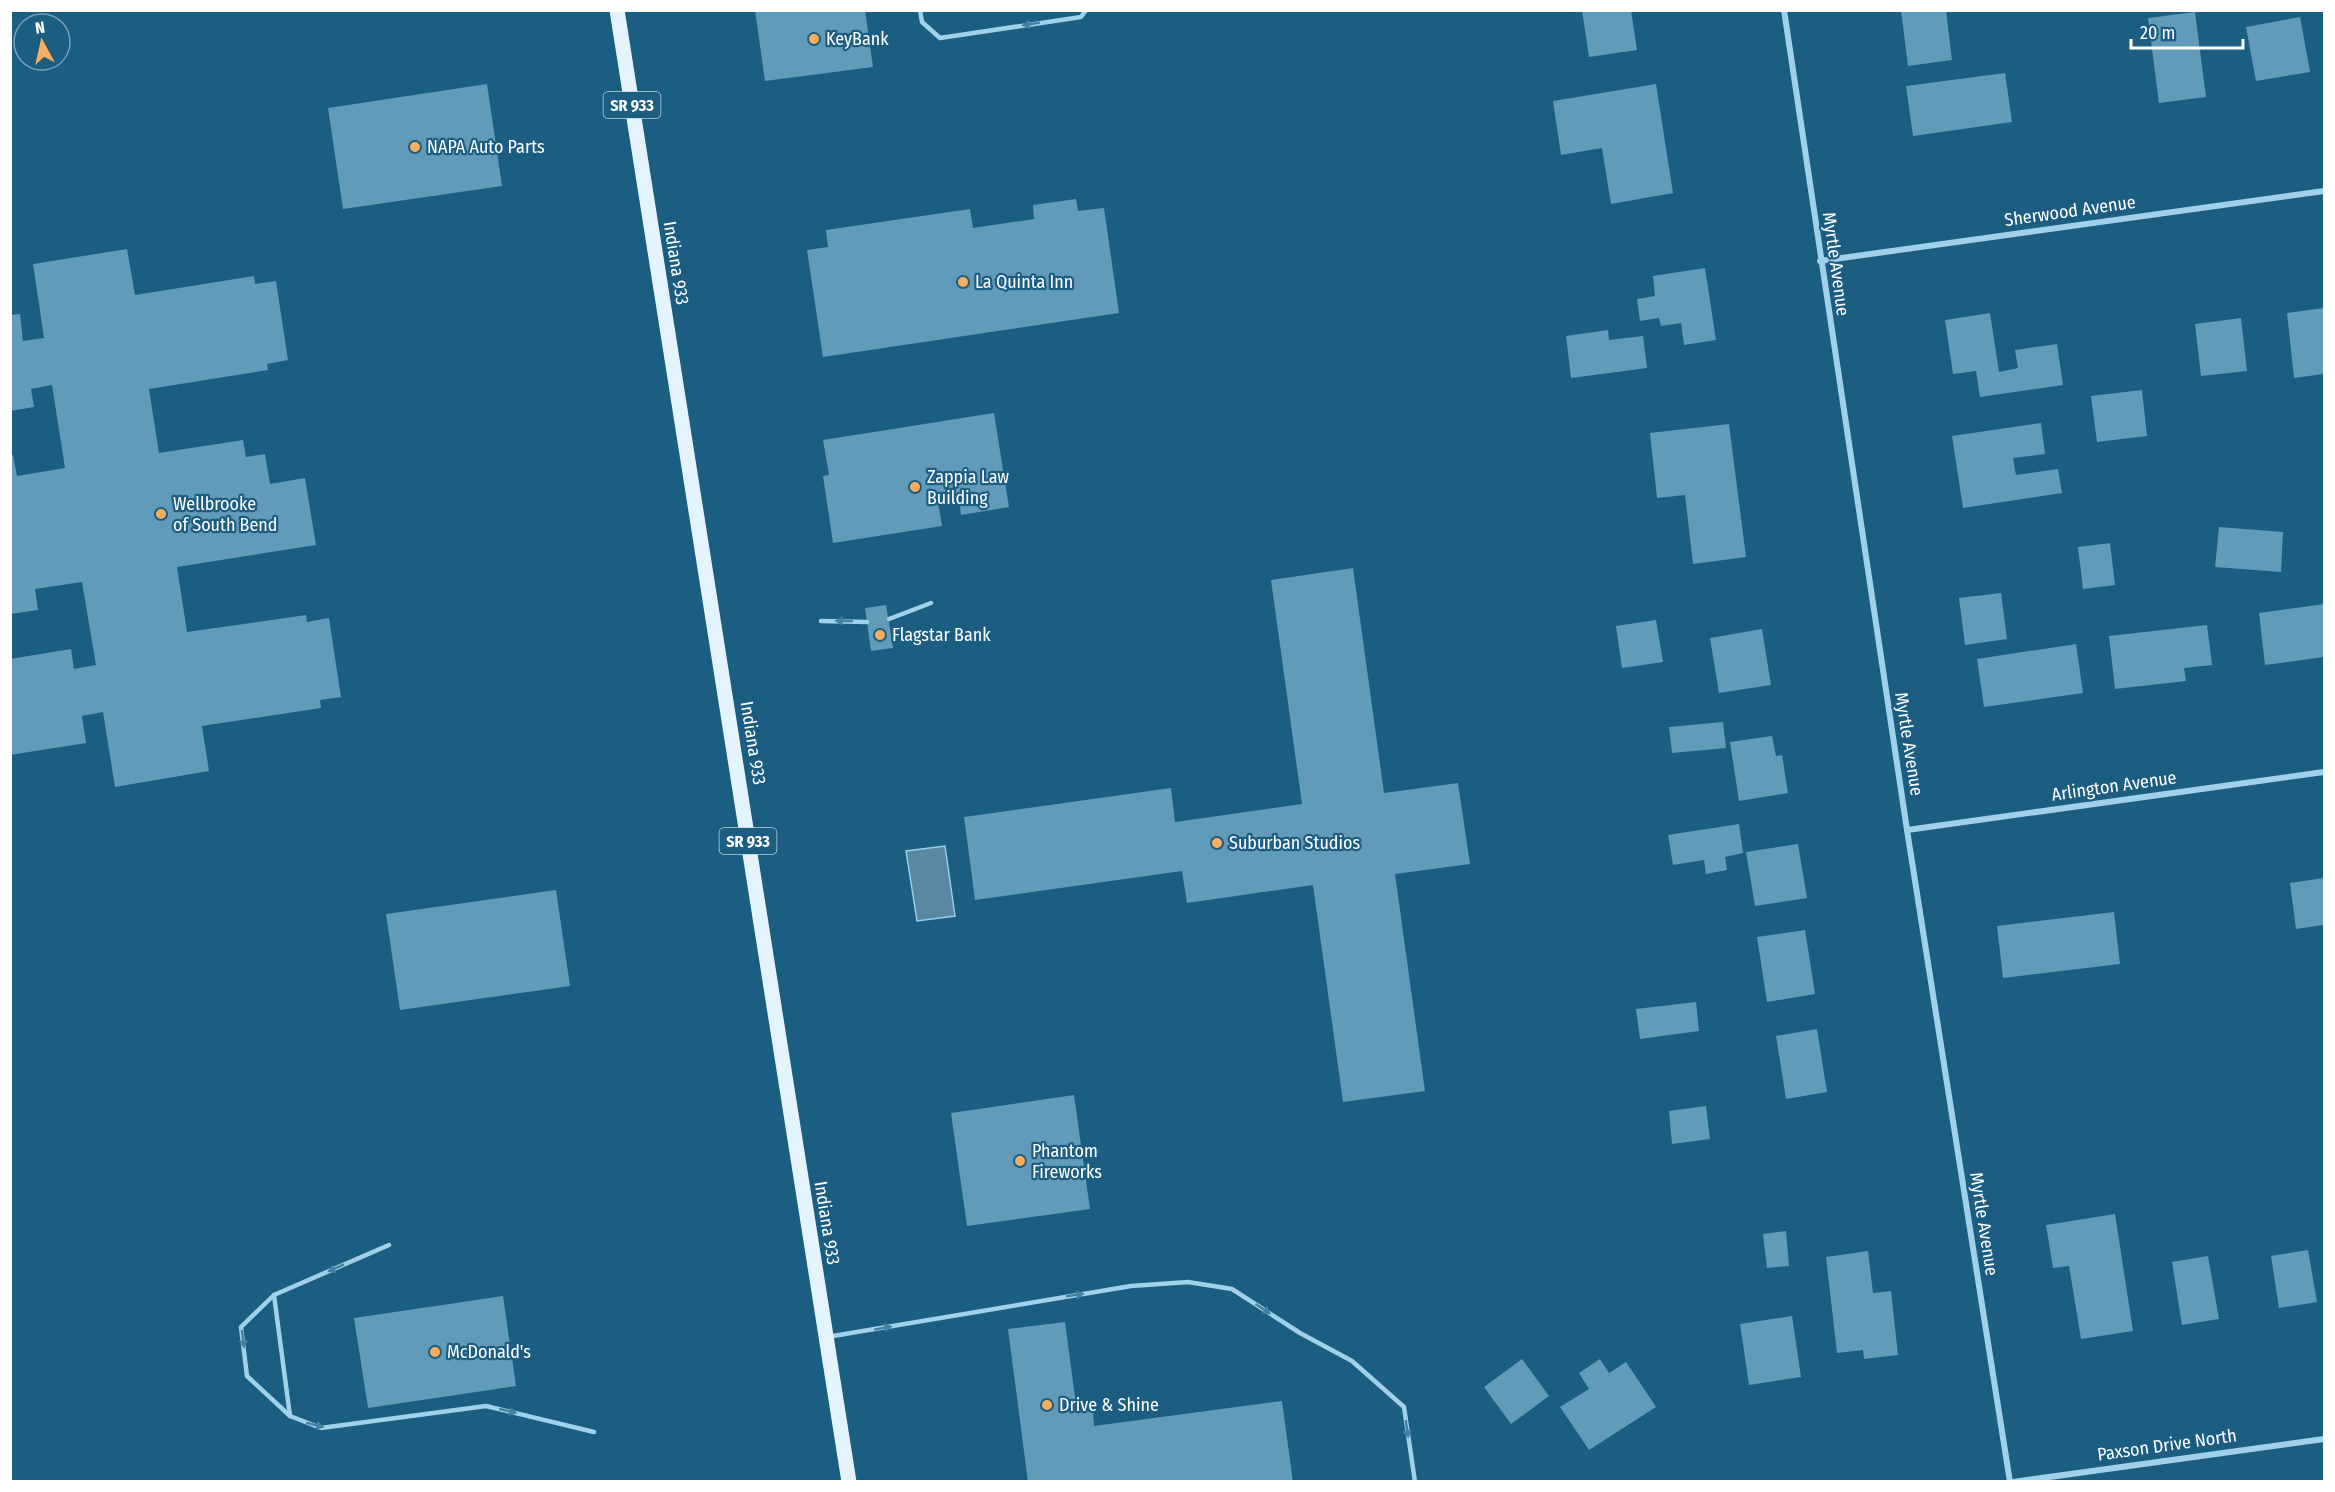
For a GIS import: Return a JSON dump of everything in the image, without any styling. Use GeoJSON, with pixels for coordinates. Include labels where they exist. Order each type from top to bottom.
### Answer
{"type":"FeatureCollection","features":[{"type":"Feature","properties":{"kind":"main road","name":"Indiana 933"},"geometry":{"type":"LineString","coordinates":[[617,10],[849,1482]]}},
{"type":"Feature","properties":{"kind":"street","name":"Myrtle Avenue"},"geometry":{"type":"LineString","coordinates":[[1784,10],[1907,830],[2011,1482]]}},
{"type":"Feature","properties":{"kind":"street","name":"Sherwood Avenue"},"geometry":{"type":"LineString","coordinates":[[1820,261],[2325,191]]}},
{"type":"Feature","properties":{"kind":"street","name":"Arlington Avenue"},"geometry":{"type":"LineString","coordinates":[[1907,830],[2325,772]]}},
{"type":"Feature","properties":{"kind":"street","name":"Paxson Drive North"},"geometry":{"type":"LineString","coordinates":[[2011,1482],[2325,1439]]}},
{"type":"Feature","properties":{"kind":"lane"},"geometry":{"type":"LineString","coordinates":[[920,10],[922,22],[940,38],[1081,17],[1086,10]]}},
{"type":"Feature","properties":{"kind":"lane"},"geometry":{"type":"LineString","coordinates":[[889,619],[931,603]]}},
{"type":"Feature","properties":{"kind":"lane"},"geometry":{"type":"LineString","coordinates":[[821,621],[867,622]]}},
{"type":"Feature","properties":{"kind":"lane"},"geometry":{"type":"LineString","coordinates":[[389,1245],[274,1295],[241,1327],[247,1376],[290,1416],[321,1428],[486,1406],[594,1432]]}},
{"type":"Feature","properties":{"kind":"lane"},"geometry":{"type":"LineString","coordinates":[[825,1337],[1131,1286],[1188,1282],[1232,1289],[1300,1333],[1352,1360],[1404,1407],[1415,1482]]}},
{"type":"Feature","properties":{"kind":"lane"},"geometry":{"type":"LineString","coordinates":[[274,1295],[290,1416]]}},
{"type":"Feature","properties":{"kind":"water"},"geometry":{"type":"Polygon","coordinates":[[[945,846],[955,916],[917,921],[906,851],[945,846]]]}},
{"type":"Feature","properties":{"kind":"building","name":"KeyBank"},"geometry":{"type":"Polygon","coordinates":[[[755,10],[865,10],[873,67],[765,81],[755,10]]]}},
{"type":"Feature","properties":{"kind":"building"},"geometry":{"type":"Polygon","coordinates":[[[1582,10],[1631,10],[1637,50],[1589,57],[1582,10]]]}},
{"type":"Feature","properties":{"kind":"building"},"geometry":{"type":"Polygon","coordinates":[[[1901,10],[1946,10],[1952,60],[1908,66],[1901,10]]]}},
{"type":"Feature","properties":{"kind":"building"},"geometry":{"type":"Polygon","coordinates":[[[2195,12],[2206,97],[2159,103],[2148,18],[2195,12]]]}},
{"type":"Feature","properties":{"kind":"building"},"geometry":{"type":"Polygon","coordinates":[[[2300,17],[2310,72],[2256,81],[2246,27],[2300,17]]]}},
{"type":"Feature","properties":{"kind":"building"},"geometry":{"type":"Polygon","coordinates":[[[2005,73],[2012,122],[1913,136],[1906,86],[2005,73]]]}},
{"type":"Feature","properties":{"kind":"building","name":"NAPA Auto Parts"},"geometry":{"type":"Polygon","coordinates":[[[487,84],[502,186],[343,209],[328,108],[487,84]]]}},
{"type":"Feature","properties":{"kind":"building"},"geometry":{"type":"Polygon","coordinates":[[[1656,84],[1673,193],[1611,204],[1602,148],[1561,155],[1553,101],[1656,84]]]}},
{"type":"Feature","properties":{"kind":"building","name":"La Quinta Inn"},"geometry":{"type":"Polygon","coordinates":[[[1076,199],[1078,211],[1104,208],[1119,313],[823,357],[807,250],[828,247],[826,230],[970,209],[973,228],[1034,219],[1033,205],[1076,199]]]}},
{"type":"Feature","properties":{"kind":"building","name":"Wellbrooke of South Bend"},"geometry":{"type":"Polygon","coordinates":[[[127,249],[135,295],[254,276],[255,284],[276,281],[288,360],[267,364],[268,370],[149,389],[159,453],[243,440],[246,457],[265,454],[270,484],[305,478],[316,545],[177,567],[187,632],[306,615],[307,622],[329,618],[341,697],[320,700],[321,708],[202,726],[209,771],[115,787],[103,712],[82,716],[86,743],[10,755],[10,659],[71,649],[74,669],[96,665],[82,582],[35,589],[38,610],[10,614],[10,456],[13,455],[17,476],[65,468],[52,385],[31,389],[34,407],[10,411],[10,315],[20,314],[23,341],[44,338],[33,264],[127,249]]]}},
{"type":"Feature","properties":{"kind":"building"},"geometry":{"type":"Polygon","coordinates":[[[1705,268],[1716,340],[1684,345],[1681,323],[1661,326],[1659,318],[1640,321],[1637,299],[1655,296],[1653,276],[1705,268]]]}},
{"type":"Feature","properties":{"kind":"building"},"geometry":{"type":"Polygon","coordinates":[[[2324,308],[2324,374],[2294,378],[2287,313],[2324,308]]]}},
{"type":"Feature","properties":{"kind":"building"},"geometry":{"type":"Polygon","coordinates":[[[1990,313],[1999,372],[2018,368],[2015,350],[2057,344],[2063,385],[1980,397],[1976,371],[1953,374],[1945,320],[1990,313]]]}},
{"type":"Feature","properties":{"kind":"building"},"geometry":{"type":"Polygon","coordinates":[[[2241,318],[2247,371],[2201,376],[2195,324],[2241,318]]]}},
{"type":"Feature","properties":{"kind":"building"},"geometry":{"type":"Polygon","coordinates":[[[1608,330],[1609,340],[1643,336],[1647,368],[1571,378],[1566,336],[1608,330]]]}},
{"type":"Feature","properties":{"kind":"building"},"geometry":{"type":"Polygon","coordinates":[[[2142,390],[2147,436],[2097,442],[2091,396],[2142,390]]]}},
{"type":"Feature","properties":{"kind":"building","name":"Zappia Law Building"},"geometry":{"type":"Polygon","coordinates":[[[994,413],[1009,507],[961,515],[959,498],[938,501],[942,526],[833,543],[823,476],[829,475],[823,440],[994,413]]]}},
{"type":"Feature","properties":{"kind":"building"},"geometry":{"type":"Polygon","coordinates":[[[2041,423],[2045,454],[2013,458],[2016,475],[2058,469],[2062,493],[1963,508],[1952,436],[2041,423]]]}},
{"type":"Feature","properties":{"kind":"building"},"geometry":{"type":"Polygon","coordinates":[[[1729,424],[1746,557],[1693,564],[1685,495],[1657,498],[1650,433],[1729,424]]]}},
{"type":"Feature","properties":{"kind":"building"},"geometry":{"type":"Polygon","coordinates":[[[2219,527],[2283,532],[2281,572],[2215,567],[2219,527]]]}},
{"type":"Feature","properties":{"kind":"building"},"geometry":{"type":"Polygon","coordinates":[[[2110,543],[2115,585],[2083,589],[2078,547],[2110,543]]]}},
{"type":"Feature","properties":{"kind":"building","name":"Suburban Studios"},"geometry":{"type":"Polygon","coordinates":[[[1353,568],[1384,793],[1458,783],[1470,864],[1395,874],[1425,1091],[1343,1102],[1313,885],[1187,903],[1182,871],[975,900],[964,817],[1171,788],[1175,822],[1302,804],[1271,580],[1353,568]]]}},
{"type":"Feature","properties":{"kind":"building"},"geometry":{"type":"Polygon","coordinates":[[[2001,593],[2007,639],[1965,645],[1959,598],[2001,593]]]}},
{"type":"Feature","properties":{"kind":"building"},"geometry":{"type":"Polygon","coordinates":[[[2324,604],[2324,657],[2265,665],[2259,613],[2324,604]]]}},
{"type":"Feature","properties":{"kind":"building","name":"Flagstar Bank"},"geometry":{"type":"Polygon","coordinates":[[[886,605],[893,648],[871,651],[865,608],[886,605]]]}},
{"type":"Feature","properties":{"kind":"building"},"geometry":{"type":"Polygon","coordinates":[[[1656,620],[1663,662],[1622,668],[1616,626],[1656,620]]]}},
{"type":"Feature","properties":{"kind":"building"},"geometry":{"type":"Polygon","coordinates":[[[2207,625],[2212,665],[2184,668],[2186,681],[2115,689],[2109,636],[2207,625]]]}},
{"type":"Feature","properties":{"kind":"building"},"geometry":{"type":"Polygon","coordinates":[[[1762,629],[1771,685],[1719,693],[1710,638],[1762,629]]]}},
{"type":"Feature","properties":{"kind":"building"},"geometry":{"type":"Polygon","coordinates":[[[2076,644],[2083,693],[1984,707],[1977,659],[2076,644]]]}},
{"type":"Feature","properties":{"kind":"building"},"geometry":{"type":"Polygon","coordinates":[[[1723,722],[1726,748],[1672,753],[1669,727],[1723,722]]]}},
{"type":"Feature","properties":{"kind":"building"},"geometry":{"type":"Polygon","coordinates":[[[1772,736],[1776,756],[1782,755],[1788,793],[1739,801],[1730,742],[1772,736]]]}},
{"type":"Feature","properties":{"kind":"building"},"geometry":{"type":"Polygon","coordinates":[[[1739,824],[1743,853],[1725,857],[1727,870],[1706,874],[1704,860],[1673,865],[1668,835],[1739,824]]]}},
{"type":"Feature","properties":{"kind":"building"},"geometry":{"type":"Polygon","coordinates":[[[1798,844],[1807,898],[1755,906],[1746,852],[1798,844]]]}},
{"type":"Feature","properties":{"kind":"building"},"geometry":{"type":"Polygon","coordinates":[[[2324,878],[2324,925],[2296,929],[2290,883],[2324,878]]]}},
{"type":"Feature","properties":{"kind":"building"},"geometry":{"type":"Polygon","coordinates":[[[556,890],[570,986],[400,1010],[386,914],[556,890]]]}},
{"type":"Feature","properties":{"kind":"building"},"geometry":{"type":"Polygon","coordinates":[[[2114,912],[2120,964],[2003,978],[1997,926],[2114,912]]]}},
{"type":"Feature","properties":{"kind":"building"},"geometry":{"type":"Polygon","coordinates":[[[1805,930],[1815,994],[1767,1002],[1757,937],[1805,930]]]}},
{"type":"Feature","properties":{"kind":"building"},"geometry":{"type":"Polygon","coordinates":[[[1696,1002],[1699,1031],[1640,1039],[1636,1009],[1696,1002]]]}},
{"type":"Feature","properties":{"kind":"building"},"geometry":{"type":"Polygon","coordinates":[[[1817,1029],[1827,1092],[1786,1099],[1776,1036],[1817,1029]]]}},
{"type":"Feature","properties":{"kind":"building","name":"Phantom Fireworks"},"geometry":{"type":"Polygon","coordinates":[[[1074,1095],[1090,1209],[967,1226],[951,1113],[1074,1095]]]}},
{"type":"Feature","properties":{"kind":"building"},"geometry":{"type":"Polygon","coordinates":[[[1706,1106],[1710,1139],[1672,1144],[1669,1111],[1706,1106]]]}},
{"type":"Feature","properties":{"kind":"building"},"geometry":{"type":"Polygon","coordinates":[[[2115,1214],[2133,1331],[2081,1339],[2069,1266],[2053,1268],[2046,1225],[2115,1214]]]}},
{"type":"Feature","properties":{"kind":"building"},"geometry":{"type":"Polygon","coordinates":[[[1786,1231],[1789,1266],[1767,1268],[1763,1234],[1786,1231]]]}},
{"type":"Feature","properties":{"kind":"building"},"geometry":{"type":"Polygon","coordinates":[[[2308,1250],[2317,1302],[2279,1308],[2271,1256],[2308,1250]]]}},
{"type":"Feature","properties":{"kind":"building"},"geometry":{"type":"Polygon","coordinates":[[[1868,1251],[1873,1293],[1891,1291],[1898,1355],[1864,1359],[1863,1350],[1837,1353],[1826,1257],[1868,1251]]]}},
{"type":"Feature","properties":{"kind":"building"},"geometry":{"type":"Polygon","coordinates":[[[2208,1256],[2219,1319],[2182,1325],[2172,1262],[2208,1256]]]}},
{"type":"Feature","properties":{"kind":"building","name":"McDonald's"},"geometry":{"type":"Polygon","coordinates":[[[503,1296],[516,1386],[368,1408],[354,1318],[503,1296]]]}},
{"type":"Feature","properties":{"kind":"building"},"geometry":{"type":"Polygon","coordinates":[[[1792,1316],[1801,1377],[1749,1385],[1740,1324],[1792,1316]]]}},
{"type":"Feature","properties":{"kind":"building","name":"Drive & Shine"},"geometry":{"type":"Polygon","coordinates":[[[1065,1322],[1077,1412],[1093,1410],[1094,1426],[1282,1401],[1293,1482],[1028,1482],[1008,1329],[1065,1322]]]}},
{"type":"Feature","properties":{"kind":"building"},"geometry":{"type":"Polygon","coordinates":[[[1522,1359],[1549,1396],[1511,1424],[1484,1387],[1522,1359]]]}},
{"type":"Feature","properties":{"kind":"building"},"geometry":{"type":"Polygon","coordinates":[[[1600,1359],[1609,1373],[1626,1362],[1656,1407],[1589,1450],[1560,1407],[1589,1389],[1579,1373],[1600,1359]]]}},
{"type":"Feature","properties":{"kind":"place","name":"KeyBank"},"geometry":{"type":"Point","coordinates":[814,39]}},
{"type":"Feature","properties":{"kind":"place","name":"NAPA Auto Parts"},"geometry":{"type":"Point","coordinates":[415,147]}},
{"type":"Feature","properties":{"kind":"place","name":"La Quinta Inn"},"geometry":{"type":"Point","coordinates":[963,282]}},
{"type":"Feature","properties":{"kind":"place","name":"Zappia Law Building"},"geometry":{"type":"Point","coordinates":[915,487]}},
{"type":"Feature","properties":{"kind":"place","name":"Wellbrooke of South Bend"},"geometry":{"type":"Point","coordinates":[161,514]}},
{"type":"Feature","properties":{"kind":"place","name":"Flagstar Bank"},"geometry":{"type":"Point","coordinates":[880,635]}},
{"type":"Feature","properties":{"kind":"place","name":"Suburban Studios"},"geometry":{"type":"Point","coordinates":[1217,843]}},
{"type":"Feature","properties":{"kind":"place","name":"Phantom Fireworks"},"geometry":{"type":"Point","coordinates":[1020,1161]}},
{"type":"Feature","properties":{"kind":"place","name":"McDonald's"},"geometry":{"type":"Point","coordinates":[435,1352]}},
{"type":"Feature","properties":{"kind":"place","name":"Drive & Shine"},"geometry":{"type":"Point","coordinates":[1047,1405]}}]}
